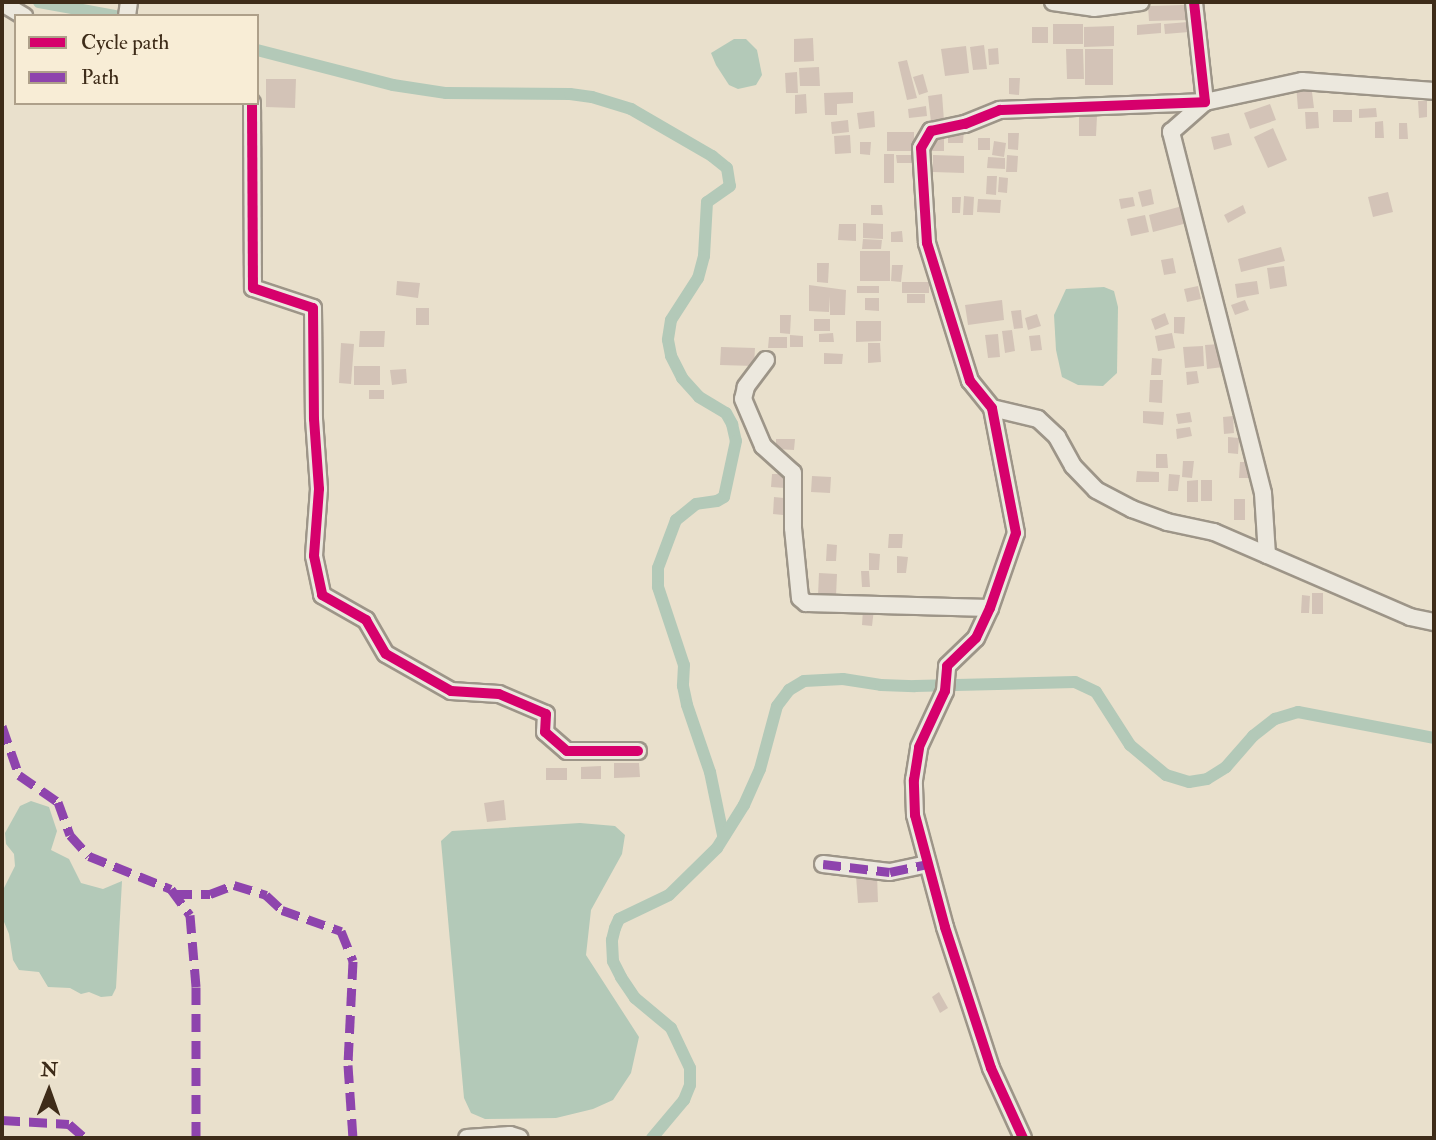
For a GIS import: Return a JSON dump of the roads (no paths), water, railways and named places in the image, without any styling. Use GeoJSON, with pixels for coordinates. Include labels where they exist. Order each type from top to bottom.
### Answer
{"type":"FeatureCollection","features":[{"type":"Feature","properties":{"kind":"street"},"geometry":{"type":"LineString","coordinates":[[1053,2],[1094,8],[1141,2]]}},
{"type":"Feature","properties":{"kind":"street"},"geometry":{"type":"LineString","coordinates":[[1194,2],[1205,102]]}},
{"type":"Feature","properties":{"kind":"street"},"geometry":{"type":"LineString","coordinates":[[2,3],[21,14]]}},
{"type":"Feature","properties":{"kind":"street"},"geometry":{"type":"LineString","coordinates":[[1023,1138],[991,1068],[927,864],[915,815],[914,780],[919,747],[945,691],[947,666],[976,638],[990,608],[1016,533],[992,408],[970,381],[927,243],[921,148],[931,131],[965,124],[1000,110],[1205,102],[1302,81],[1434,91]]}},
{"type":"Feature","properties":{"kind":"street"},"geometry":{"type":"LineString","coordinates":[[1205,102],[1171,132],[1263,493],[1267,555]]}},
{"type":"Feature","properties":{"kind":"street"},"geometry":{"type":"LineString","coordinates":[[251,105],[253,288],[313,308],[314,419],[319,489],[314,556],[322,595],[366,621],[386,654],[451,691],[499,694],[545,713],[545,732],[567,751],[638,751]]}},
{"type":"Feature","properties":{"kind":"street"},"geometry":{"type":"LineString","coordinates":[[766,360],[746,387],[743,399],[764,446],[793,474],[793,528],[800,598],[807,603],[990,608]]}},
{"type":"Feature","properties":{"kind":"street"},"geometry":{"type":"LineString","coordinates":[[992,408],[1038,419],[1058,437],[1073,466],[1096,490],[1132,509],[1167,522],[1214,532],[1410,617],[1434,622]]}},
{"type":"Feature","properties":{"kind":"street"},"geometry":{"type":"LineString","coordinates":[[823,864],[890,872],[927,864]]}},
{"type":"Feature","properties":{"kind":"street"},"geometry":{"type":"LineString","coordinates":[[467,1138],[510,1135],[520,1138]]}},
{"type":"Feature","properties":{"kind":"waterway"},"geometry":{"type":"LineString","coordinates":[[39,2],[104,14]]}},
{"type":"Feature","properties":{"kind":"waterway"},"geometry":{"type":"LineString","coordinates":[[259,51],[393,85],[446,93],[570,94],[592,97],[631,109],[712,156],[727,168],[730,186],[707,202],[704,256],[698,278],[671,320],[668,340],[671,356],[682,378],[699,397],[726,413],[736,441],[724,497],[717,501],[696,504],[676,520],[658,568],[658,587],[684,665],[683,686],[687,705],[710,772],[723,835]]}},
{"type":"Feature","properties":{"kind":"waterway"},"geometry":{"type":"LineString","coordinates":[[652,1138],[684,1100],[690,1085],[690,1068],[671,1028],[635,998],[621,977],[613,961],[612,940],[615,928],[619,919],[669,895],[717,848],[744,805],[760,769],[777,706],[789,690],[804,681],[843,679],[881,685],[915,686],[1075,682],[1096,692],[1130,745],[1166,775],[1189,782],[1207,779],[1226,767],[1253,736],[1275,719],[1298,712],[1434,738]]}}]}
